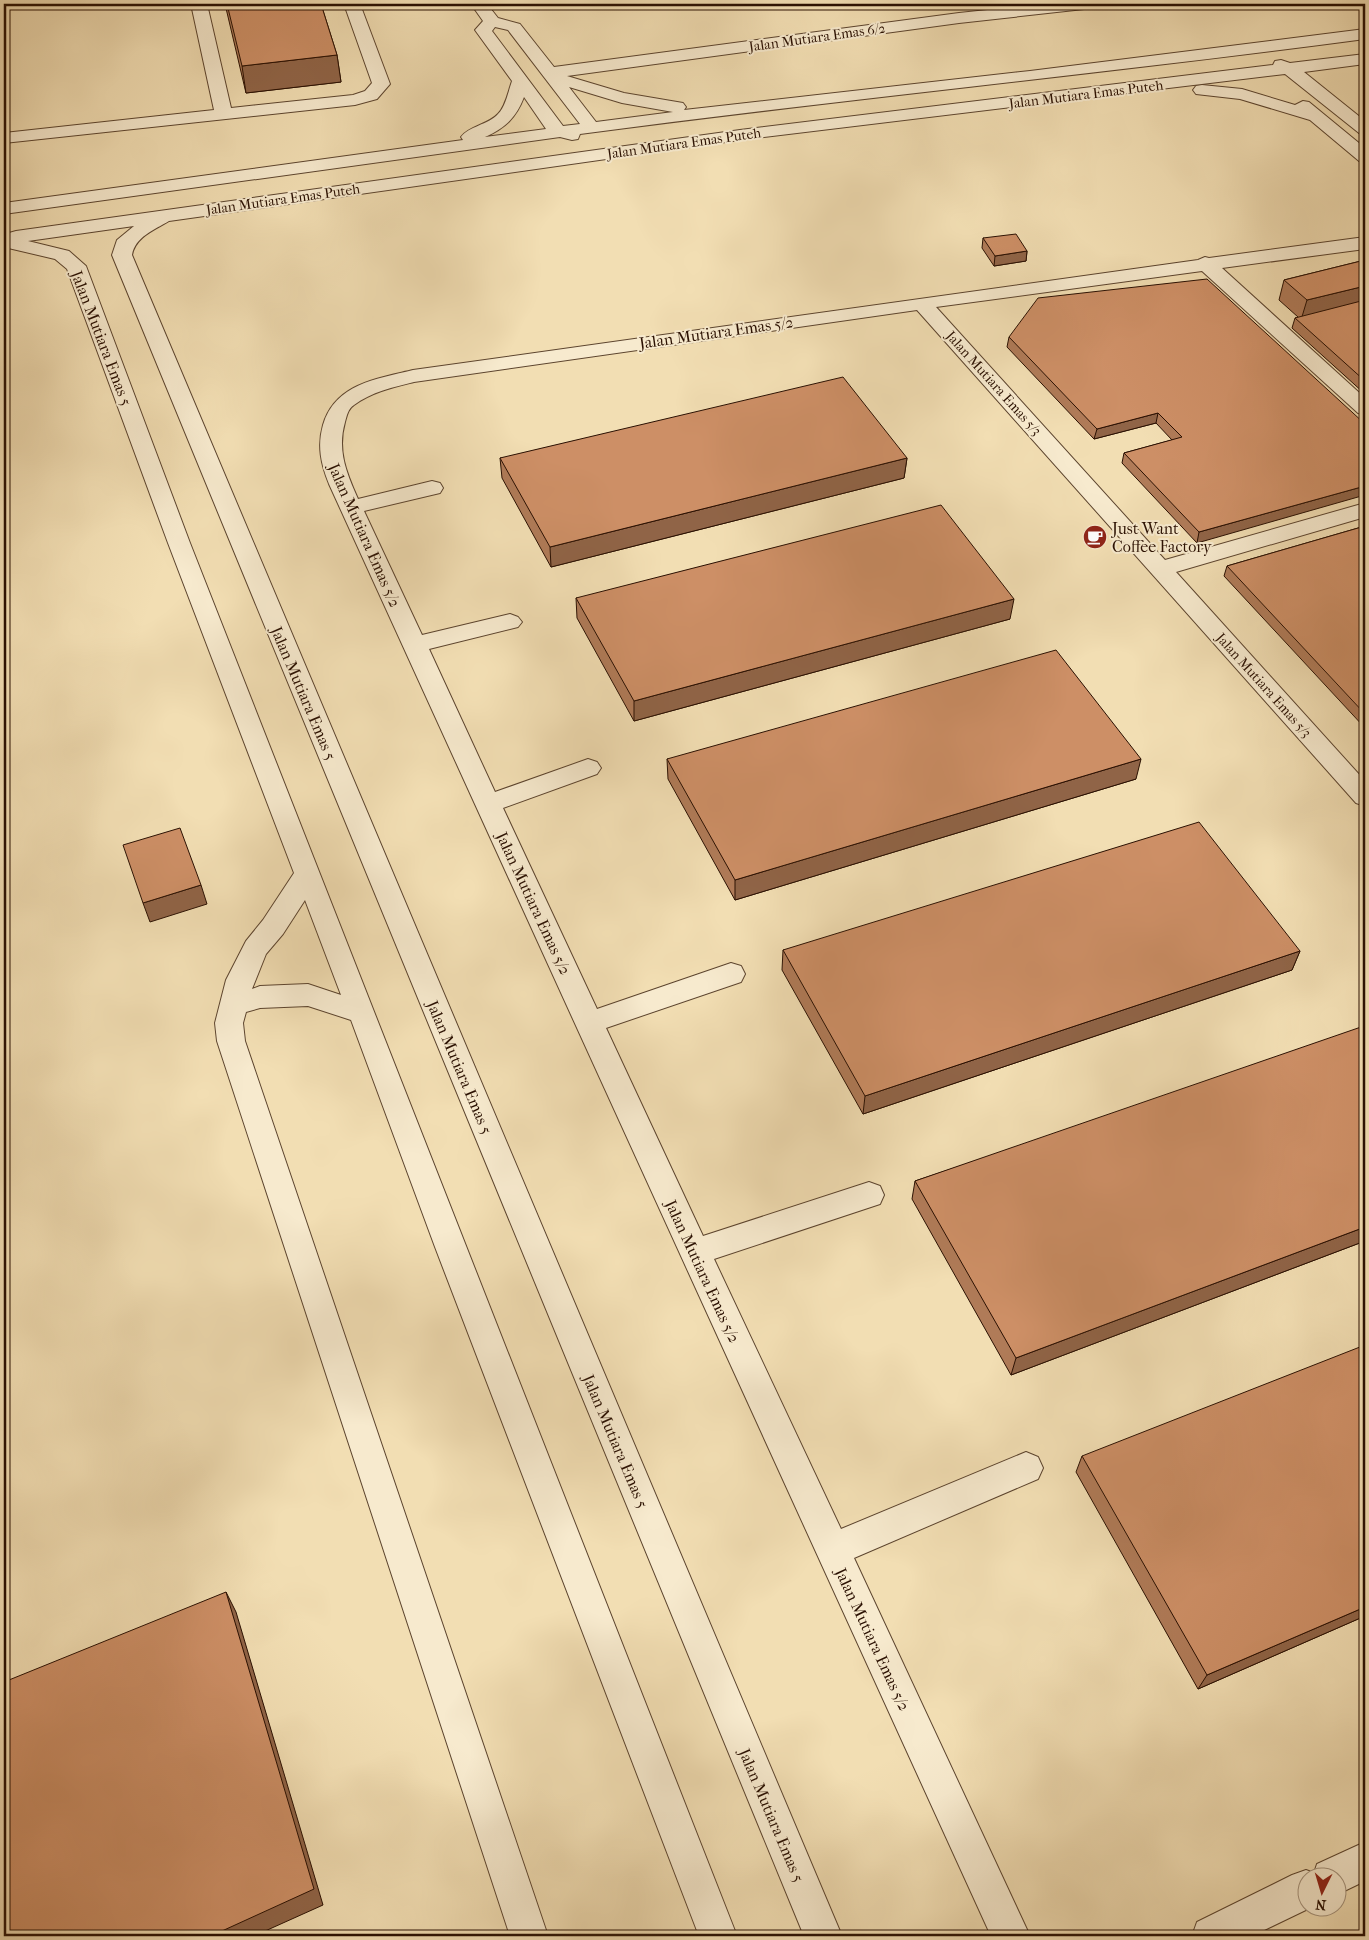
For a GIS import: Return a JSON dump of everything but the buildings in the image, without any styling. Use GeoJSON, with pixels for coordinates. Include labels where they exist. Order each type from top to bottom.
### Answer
{"type":"FeatureCollection","features":[{"type":"Feature","properties":{"kind":"street"},"geometry":{"type":"LineString","coordinates":[[199,4],[224,114]]}},
{"type":"Feature","properties":{"kind":"street"},"geometry":{"type":"LineString","coordinates":[[4,138],[355,100],[371,95],[381,84],[352,4]]}},
{"type":"Feature","properties":{"kind":"street"},"geometry":{"type":"LineString","coordinates":[[479,4],[492,21],[514,28],[551,75],[586,131]]}},
{"type":"Feature","properties":{"kind":"street"},"geometry":{"type":"LineString","coordinates":[[949,4],[959,18]]}},
{"type":"Feature","properties":{"kind":"street","name":"Jalan Mutiara Emas 6/2"},"geometry":{"type":"LineString","coordinates":[[551,75],[959,18],[1084,4]]}},
{"type":"Feature","properties":{"kind":"street"},"geometry":{"type":"LineString","coordinates":[[492,21],[483,30],[556,131]]}},
{"type":"Feature","properties":{"kind":"street","name":"Jalan Mutiara Emas Puteh"},"geometry":{"type":"LineString","coordinates":[[4,209],[556,131],[586,131],[723,110],[1182,58],[1365,34]]}},
{"type":"Feature","properties":{"kind":"street"},"geometry":{"type":"LineString","coordinates":[[1182,58],[1264,68],[1326,39]]}},
{"type":"Feature","properties":{"kind":"street"},"geometry":{"type":"LineString","coordinates":[[1348,76],[1365,61]]}},
{"type":"Feature","properties":{"kind":"street","name":"Jalan Mutiara Emas Puteh"},"geometry":{"type":"LineString","coordinates":[[4,240],[740,136],[1146,86],[1264,68],[1290,69],[1365,61]]}},
{"type":"Feature","properties":{"kind":"street"},"geometry":{"type":"LineString","coordinates":[[1264,68],[1279,86],[1365,156]]}},
{"type":"Feature","properties":{"kind":"street"},"geometry":{"type":"LineString","coordinates":[[1290,69],[1365,129]]}},
{"type":"Feature","properties":{"kind":"street"},"geometry":{"type":"LineString","coordinates":[[551,75],[631,99],[667,106],[723,110]]}},
{"type":"Feature","properties":{"kind":"street"},"geometry":{"type":"LineString","coordinates":[[453,145],[498,124],[511,111],[520,82]]}},
{"type":"Feature","properties":{"kind":"street"},"geometry":{"type":"LineString","coordinates":[[1146,86],[1242,94],[1317,117]]}},
{"type":"Feature","properties":{"kind":"street"},"geometry":{"type":"LineString","coordinates":[[1338,92],[1342,110]]}},
{"type":"Feature","properties":{"kind":"street"},"geometry":{"type":"LineString","coordinates":[[498,169],[553,150],[586,131],[634,139],[740,136]]}},
{"type":"Feature","properties":{"kind":"street","name":"Jalan Mutiara Emas 5"},"geometry":{"type":"LineString","coordinates":[[166,216],[134,234],[124,244],[122,255],[822,1936]]}},
{"type":"Feature","properties":{"kind":"street","name":"Jalan Mutiara Emas 5"},"geometry":{"type":"LineString","coordinates":[[4,240],[62,255],[76,266],[450,1247],[718,1936]]}},
{"type":"Feature","properties":{"kind":"street"},"geometry":{"type":"LineString","coordinates":[[922,303],[1205,263],[1365,243]]}},
{"type":"Feature","properties":{"kind":"street"},"geometry":{"type":"LineString","coordinates":[[1205,263],[1365,409]]}},
{"type":"Feature","properties":{"kind":"street","name":"Jalan Mutiara Emas 5/2"},"geometry":{"type":"LineString","coordinates":[[922,303],[423,374],[377,386],[346,400],[337,411],[329,436],[330,462],[1011,1936]]}},
{"type":"Feature","properties":{"kind":"street","name":"Jalan Mutiara Emas 5/3"},"geometry":{"type":"LineString","coordinates":[[922,303],[1365,797]]}},
{"type":"Feature","properties":{"kind":"street"},"geometry":{"type":"LineString","coordinates":[[351,507],[432,488]]}},
{"type":"Feature","properties":{"kind":"street"},"geometry":{"type":"LineString","coordinates":[[1160,569],[1365,510]]}},
{"type":"Feature","properties":{"kind":"street"},"geometry":{"type":"LineString","coordinates":[[414,645],[510,622]]}},
{"type":"Feature","properties":{"kind":"street"},"geometry":{"type":"LineString","coordinates":[[488,804],[588,768]]}},
{"type":"Feature","properties":{"kind":"street"},"geometry":{"type":"LineString","coordinates":[[308,872],[273,926],[256,948],[240,980],[229,1023],[231,1041],[529,1936]]}},
{"type":"Feature","properties":{"kind":"street"},"geometry":{"type":"LineString","coordinates":[[589,1022],[730,974]]}},
{"type":"Feature","properties":{"kind":"street"},"geometry":{"type":"LineString","coordinates":[[233,1005],[260,997],[308,995],[362,1013]]}},
{"type":"Feature","properties":{"kind":"street"},"geometry":{"type":"LineString","coordinates":[[694,1252],[868,1195]]}},
{"type":"Feature","properties":{"kind":"street"},"geometry":{"type":"LineString","coordinates":[[832,1550],[1026,1468]]}},
{"type":"Feature","properties":{"kind":"street"},"geometry":{"type":"LineString","coordinates":[[1346,1870],[1365,1861]]}},
{"type":"Feature","properties":{"kind":"street"},"geometry":{"type":"LineString","coordinates":[[1211,1936],[1296,1894]]}},
{"type":"Feature","properties":{"kind":"place","name":"Just Want Coffee Factory"},"geometry":{"type":"Point","coordinates":[1095,537]}}]}
